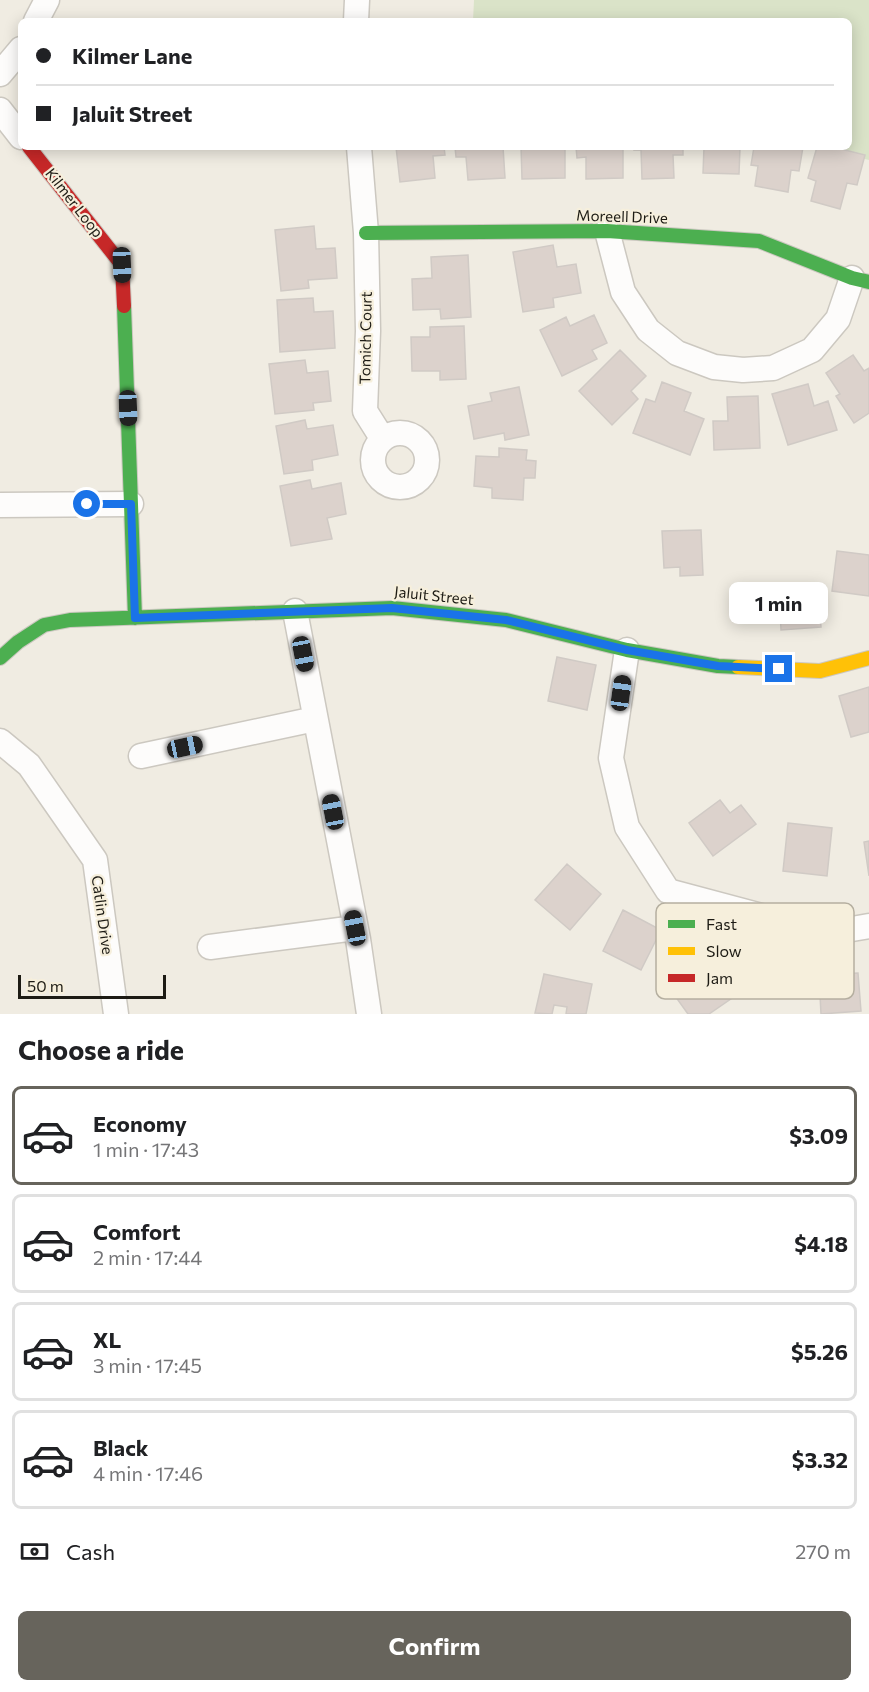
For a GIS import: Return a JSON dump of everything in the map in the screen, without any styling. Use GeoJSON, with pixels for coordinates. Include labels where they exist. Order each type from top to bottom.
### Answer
{"type":"FeatureCollection","features":[{"type":"Feature","properties":{"kind":"street"},"geometry":{"type":"LineString","coordinates":[[38,18],[47,0]]}},
{"type":"Feature","properties":{"kind":"street"},"geometry":{"type":"LineString","coordinates":[[356,18],[357,0]]}},
{"type":"Feature","properties":{"kind":"street"},"geometry":{"type":"LineString","coordinates":[[0,74],[18,52]]}},
{"type":"Feature","properties":{"kind":"street"},"geometry":{"type":"LineString","coordinates":[[0,110],[18,133]]}},
{"type":"Feature","properties":{"kind":"street","name":"Kilmer Loop"},"geometry":{"type":"LineString","coordinates":[[31,150],[122,265],[135,618]]}},
{"type":"Feature","properties":{"kind":"street","name":"Tomich Court"},"geometry":{"type":"LineString","coordinates":[[359,150],[366,233],[368,331],[365,411],[382,438]]}},
{"type":"Feature","properties":{"kind":"street"},"geometry":{"type":"LineString","coordinates":[[607,231],[623,292],[648,330],[677,352],[714,367],[743,370],[773,368],[812,350],[838,319],[860,280]]}},
{"type":"Feature","properties":{"kind":"street","name":"Moreell Drive"},"geometry":{"type":"LineString","coordinates":[[366,233],[607,231],[759,241],[860,280]]}},
{"type":"Feature","properties":{"kind":"street"},"geometry":{"type":"LineString","coordinates":[[0,505],[131,504]]}},
{"type":"Feature","properties":{"kind":"street","name":"Jaluit Street"},"geometry":{"type":"LineString","coordinates":[[0,658],[18,642],[44,625],[70,620],[392,608],[506,620],[627,650],[718,666],[820,671],[869,658]]}},
{"type":"Feature","properties":{"kind":"street"},"geometry":{"type":"LineString","coordinates":[[295,611],[369,1014]]}},
{"type":"Feature","properties":{"kind":"street"},"geometry":{"type":"LineString","coordinates":[[627,650],[611,758],[627,827],[668,891],[713,903]]}},
{"type":"Feature","properties":{"kind":"street"},"geometry":{"type":"LineString","coordinates":[[141,756],[315,719]]}},
{"type":"Feature","properties":{"kind":"street","name":"Catlin Drive"},"geometry":{"type":"LineString","coordinates":[[0,741],[29,765],[95,860],[116,1014]]}},
{"type":"Feature","properties":{"kind":"street"},"geometry":{"type":"LineString","coordinates":[[854,929],[869,926]]}},
{"type":"Feature","properties":{"kind":"street"},"geometry":{"type":"LineString","coordinates":[[210,947],[355,928]]}},
{"type":"Feature","properties":{"kind":"green space"},"geometry":{"type":"Polygon","coordinates":[[[474,0],[869,0],[869,160],[825,150],[852,150],[852,18],[473,18],[474,0]]]}},
{"type":"Feature","properties":{"kind":"building"},"geometry":{"type":"Polygon","coordinates":[[[396,150],[444,150],[445,155],[433,156],[435,178],[400,182],[396,150]]]}},
{"type":"Feature","properties":{"kind":"building"},"geometry":{"type":"Polygon","coordinates":[[[455,150],[503,150],[505,178],[468,180],[466,157],[456,157],[455,150]]]}},
{"type":"Feature","properties":{"kind":"building"},"geometry":{"type":"Polygon","coordinates":[[[521,150],[565,150],[565,178],[522,179],[521,150]]]}},
{"type":"Feature","properties":{"kind":"building"},"geometry":{"type":"Polygon","coordinates":[[[576,150],[623,150],[623,178],[586,179],[586,157],[577,158],[576,150]]]}},
{"type":"Feature","properties":{"kind":"building"},"geometry":{"type":"Polygon","coordinates":[[[641,150],[683,150],[683,155],[673,155],[674,178],[642,179],[641,150]]]}},
{"type":"Feature","properties":{"kind":"building"},"geometry":{"type":"Polygon","coordinates":[[[704,150],[740,150],[739,174],[703,173],[704,150]]]}},
{"type":"Feature","properties":{"kind":"building"},"geometry":{"type":"Polygon","coordinates":[[[754,150],[802,150],[799,171],[791,170],[788,192],[755,186],[758,166],[751,165],[754,150]]]}},
{"type":"Feature","properties":{"kind":"building"},"geometry":{"type":"Polygon","coordinates":[[[816,150],[845,150],[865,155],[857,185],[847,183],[840,209],[811,201],[816,181],[808,178],[816,150]]]}},
{"type":"Feature","properties":{"kind":"building"},"geometry":{"type":"Polygon","coordinates":[[[314,226],[316,249],[335,248],[337,278],[308,280],[309,288],[281,291],[275,230],[314,226]]]}},
{"type":"Feature","properties":{"kind":"building"},"geometry":{"type":"Polygon","coordinates":[[[553,245],[557,267],[576,264],[581,293],[553,298],[554,307],[523,312],[513,252],[553,245]]]}},
{"type":"Feature","properties":{"kind":"building"},"geometry":{"type":"Polygon","coordinates":[[[468,255],[471,317],[441,319],[440,309],[413,310],[412,279],[432,278],[431,257],[468,255]]]}},
{"type":"Feature","properties":{"kind":"building"},"geometry":{"type":"Polygon","coordinates":[[[313,298],[314,312],[333,311],[335,348],[280,352],[277,300],[313,298]]]}},
{"type":"Feature","properties":{"kind":"building"},"geometry":{"type":"Polygon","coordinates":[[[594,315],[607,343],[592,350],[597,359],[562,376],[540,330],[566,317],[570,326],[594,315]]]}},
{"type":"Feature","properties":{"kind":"building"},"geometry":{"type":"Polygon","coordinates":[[[464,326],[466,379],[440,380],[440,371],[412,371],[411,337],[430,337],[430,327],[464,326]]]}},
{"type":"Feature","properties":{"kind":"building"},"geometry":{"type":"Polygon","coordinates":[[[620,350],[646,376],[631,391],[638,399],[612,425],[579,391],[620,350]]]}},
{"type":"Feature","properties":{"kind":"building"},"geometry":{"type":"Polygon","coordinates":[[[853,355],[864,371],[869,368],[869,413],[854,423],[836,396],[840,394],[826,373],[853,355]]]}},
{"type":"Feature","properties":{"kind":"building"},"geometry":{"type":"Polygon","coordinates":[[[305,360],[307,373],[328,371],[331,401],[313,403],[314,410],[275,414],[269,364],[305,360]]]}},
{"type":"Feature","properties":{"kind":"building"},"geometry":{"type":"Polygon","coordinates":[[[662,382],[691,393],[684,411],[704,419],[690,455],[633,433],[646,399],[655,402],[662,382]]]}},
{"type":"Feature","properties":{"kind":"building"},"geometry":{"type":"Polygon","coordinates":[[[808,384],[814,406],[828,401],[837,430],[788,445],[772,394],[808,384]]]}},
{"type":"Feature","properties":{"kind":"building"},"geometry":{"type":"Polygon","coordinates":[[[519,387],[529,435],[505,440],[504,433],[474,439],[468,406],[492,401],[490,393],[519,387]]]}},
{"type":"Feature","properties":{"kind":"building"},"geometry":{"type":"Polygon","coordinates":[[[758,396],[760,448],[714,450],[713,421],[728,421],[727,397],[758,396]]]}},
{"type":"Feature","properties":{"kind":"building"},"geometry":{"type":"Polygon","coordinates":[[[305,420],[307,429],[333,425],[338,455],[312,460],[313,470],[284,474],[276,426],[305,420]]]}},
{"type":"Feature","properties":{"kind":"building"},"geometry":{"type":"Polygon","coordinates":[[[499,448],[527,450],[526,460],[536,461],[535,478],[524,478],[523,500],[492,498],[492,488],[474,486],[476,456],[499,457],[499,448]]]}},
{"type":"Feature","properties":{"kind":"building"},"geometry":{"type":"Polygon","coordinates":[[[310,480],[312,489],[341,483],[346,514],[327,518],[332,539],[291,546],[280,486],[310,480]]]}},
{"type":"Feature","properties":{"kind":"building"},"geometry":{"type":"Polygon","coordinates":[[[701,530],[703,575],[680,576],[680,567],[664,568],[662,531],[701,530]]]}},
{"type":"Feature","properties":{"kind":"building"},"geometry":{"type":"Polygon","coordinates":[[[837,551],[869,555],[869,596],[832,591],[837,551]]]}},
{"type":"Feature","properties":{"kind":"building"},"geometry":{"type":"Polygon","coordinates":[[[818,589],[821,627],[781,630],[779,591],[818,589]]]}},
{"type":"Feature","properties":{"kind":"building"},"geometry":{"type":"Polygon","coordinates":[[[557,657],[596,665],[587,710],[548,701],[557,657]]]}},
{"type":"Feature","properties":{"kind":"building"},"geometry":{"type":"Polygon","coordinates":[[[869,687],[869,732],[851,737],[839,696],[869,687]]]}},
{"type":"Feature","properties":{"kind":"building"},"geometry":{"type":"Polygon","coordinates":[[[720,800],[730,813],[741,805],[756,824],[713,856],[689,823],[720,800]]]}},
{"type":"Feature","properties":{"kind":"building"},"geometry":{"type":"Polygon","coordinates":[[[788,823],[832,828],[827,876],[783,871],[788,823]]]}},
{"type":"Feature","properties":{"kind":"building"},"geometry":{"type":"Polygon","coordinates":[[[869,841],[869,876],[864,842],[869,841]]]}},
{"type":"Feature","properties":{"kind":"building"},"geometry":{"type":"Polygon","coordinates":[[[567,864],[601,894],[570,930],[535,900],[567,864]]]}},
{"type":"Feature","properties":{"kind":"building"},"geometry":{"type":"Polygon","coordinates":[[[623,910],[656,927],[656,940],[641,970],[603,951],[623,910]]]}},
{"type":"Feature","properties":{"kind":"building"},"geometry":{"type":"Polygon","coordinates":[[[854,973],[858,973],[861,1011],[821,1014],[820,999],[854,999],[854,973]]]}},
{"type":"Feature","properties":{"kind":"building"},"geometry":{"type":"Polygon","coordinates":[[[544,974],[592,984],[586,1014],[566,1014],[567,1007],[554,1005],[552,1014],[535,1013],[544,974]]]}},
{"type":"Feature","properties":{"kind":"building"},"geometry":{"type":"Polygon","coordinates":[[[677,999],[731,999],[709,1014],[688,1014],[677,999]]]}},
{"type":"Feature","properties":{"kind":"traffic: fast"},"geometry":{"type":"LineString","coordinates":[[366,233],[607,231],[759,241],[852,278],[869,282]]}},
{"type":"Feature","properties":{"kind":"traffic: fast"},"geometry":{"type":"LineString","coordinates":[[124,306],[135,618]]}},
{"type":"Feature","properties":{"kind":"traffic: fast"},"geometry":{"type":"LineString","coordinates":[[0,658],[18,642],[44,625],[70,620],[392,608],[506,620],[627,650],[718,666],[738,667]]}},
{"type":"Feature","properties":{"kind":"traffic: slow"},"geometry":{"type":"LineString","coordinates":[[738,667],[820,671],[869,658]]}},
{"type":"Feature","properties":{"kind":"traffic: jam"},"geometry":{"type":"LineString","coordinates":[[31,150],[122,265],[124,306]]}},
{"type":"Feature","properties":{"kind":"route"},"geometry":{"type":"LineString","coordinates":[[87,504],[131,504],[135,618],[392,608],[506,620],[627,650],[718,666],[779,669]]}}]}
